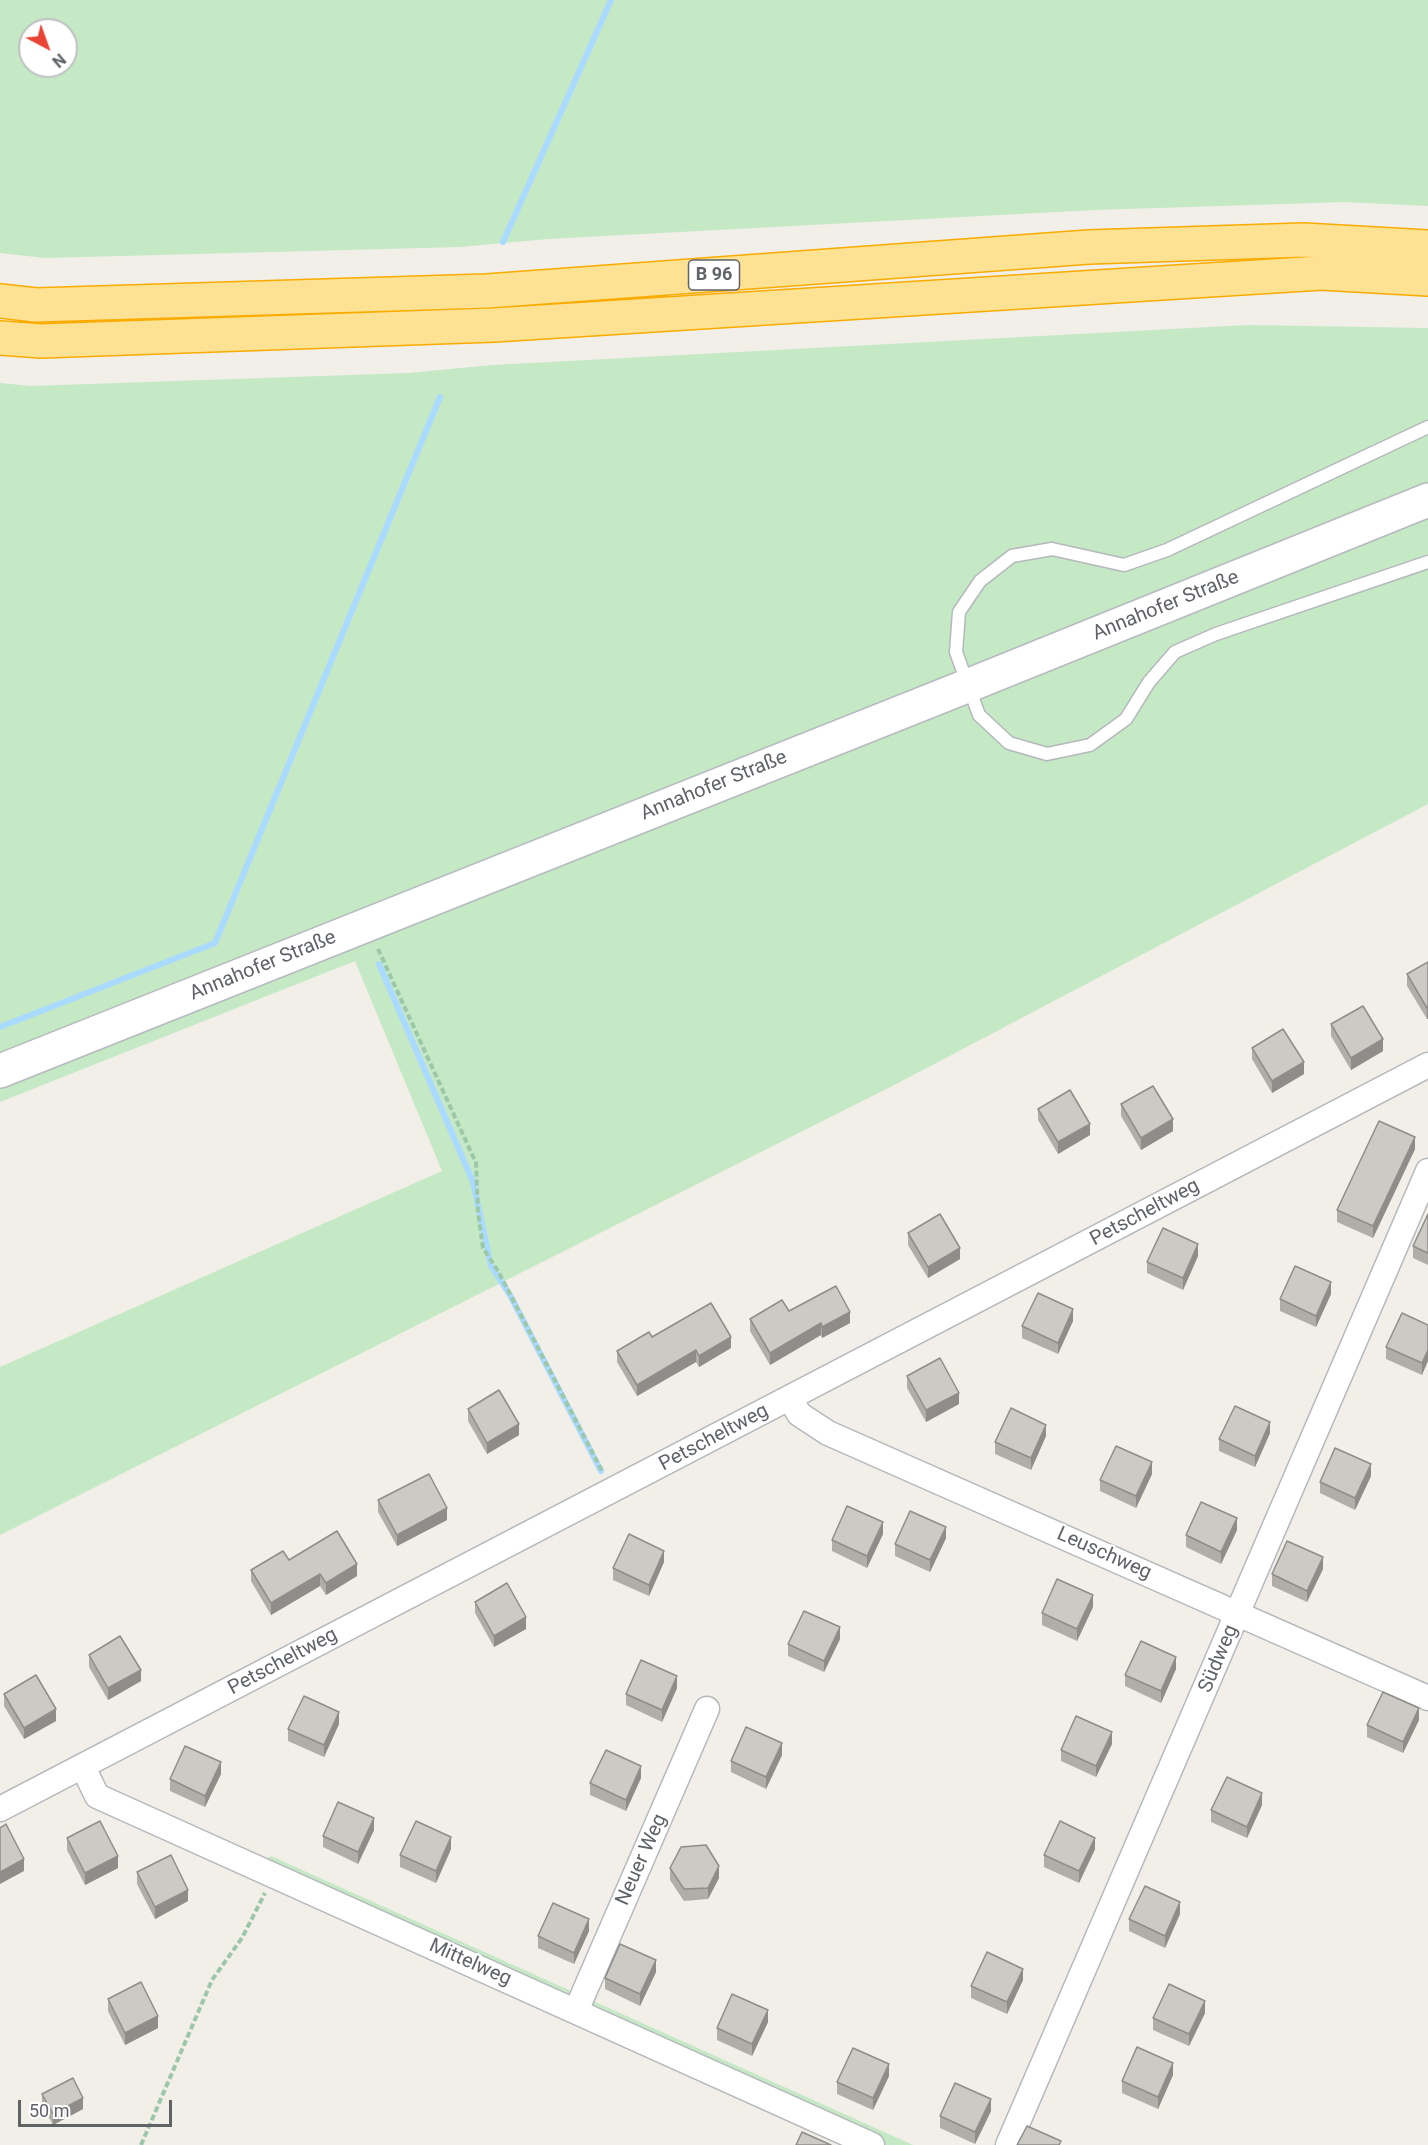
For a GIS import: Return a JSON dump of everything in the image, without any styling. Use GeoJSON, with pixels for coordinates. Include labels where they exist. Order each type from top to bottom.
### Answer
{"type":"FeatureCollection","features":[{"type":"Feature","properties":{"kind":"highway","name":"B 96"},"geometry":{"type":"LineString","coordinates":[[0,301],[36,305],[487,291],[1101,247],[1304,240],[1428,247]]}},
{"type":"Feature","properties":{"kind":"highway","name":"B 96"},"geometry":{"type":"LineString","coordinates":[[0,338],[41,342],[494,325],[1321,273],[1428,279]]}},
{"type":"Feature","properties":{"kind":"street","name":"Annahofer Straße"},"geometry":{"type":"LineString","coordinates":[[0,1071],[1428,500]]}},
{"type":"Feature","properties":{"kind":"street","name":"Petscheltweg"},"geometry":{"type":"LineString","coordinates":[[0,1809],[1428,1065]]}},
{"type":"Feature","properties":{"kind":"street","name":"Südweg"},"geometry":{"type":"LineString","coordinates":[[1008,2145],[1428,1172]]}},
{"type":"Feature","properties":{"kind":"street","name":"Leuschweg"},"geometry":{"type":"LineString","coordinates":[[790,1398],[799,1414],[828,1433],[1428,1698]]}},
{"type":"Feature","properties":{"kind":"street","name":"Neuer Weg"},"geometry":{"type":"LineString","coordinates":[[576,2011],[707,1709]]}},
{"type":"Feature","properties":{"kind":"street","name":"Mittelweg"},"geometry":{"type":"LineString","coordinates":[[83,1767],[98,1796],[872,2145]]}},
{"type":"Feature","properties":{"kind":"lane"},"geometry":{"type":"LineString","coordinates":[[1428,427],[1167,550],[1124,565],[1052,549],[1012,556],[980,581],[959,612],[956,652],[979,715],[1009,743],[1047,754],[1090,745],[1126,719],[1149,682],[1175,652],[1216,634],[1428,562]]}},
{"type":"Feature","properties":{"kind":"path"},"geometry":{"type":"LineString","coordinates":[[366,925],[476,1163],[478,1212],[483,1248],[498,1271],[612,1491]]}},
{"type":"Feature","properties":{"kind":"path"},"geometry":{"type":"LineString","coordinates":[[141,2145],[212,1980],[242,1938],[274,1875]]}},
{"type":"Feature","properties":{"kind":"green space"},"geometry":{"type":"Polygon","coordinates":[[[0,0],[1428,0],[1428,206],[1345,202],[1094,210],[548,239],[460,247],[45,258],[0,253],[0,0]]]}},
{"type":"Feature","properties":{"kind":"green space"},"geometry":{"type":"Polygon","coordinates":[[[1248,325],[1428,328],[1428,804],[900,1082],[0,1535],[0,1367],[442,1171],[355,961],[0,1102],[0,383],[31,386],[408,373],[493,365],[1248,325]]]}},
{"type":"Feature","properties":{"kind":"green space"},"geometry":{"type":"Polygon","coordinates":[[[271,1856],[913,2145],[850,2145],[244,1874],[271,1856]]]}},
{"type":"Feature","properties":{"kind":"building"},"geometry":{"type":"Polygon","coordinates":[[[1428,962],[1428,1007],[1427,1008],[1407,974],[1428,962]]]}},
{"type":"Feature","properties":{"kind":"building"},"geometry":{"type":"Polygon","coordinates":[[[1363,1006],[1383,1039],[1351,1058],[1331,1024],[1363,1006]]]}},
{"type":"Feature","properties":{"kind":"building"},"geometry":{"type":"Polygon","coordinates":[[[1283,1029],[1304,1062],[1272,1081],[1252,1048],[1283,1029]]]}},
{"type":"Feature","properties":{"kind":"building"},"geometry":{"type":"Polygon","coordinates":[[[1153,1086],[1173,1119],[1141,1138],[1121,1104],[1153,1086]]]}},
{"type":"Feature","properties":{"kind":"building"},"geometry":{"type":"Polygon","coordinates":[[[1070,1090],[1090,1124],[1058,1142],[1038,1109],[1070,1090]]]}},
{"type":"Feature","properties":{"kind":"building"},"geometry":{"type":"Polygon","coordinates":[[[1379,1121],[1415,1137],[1373,1226],[1337,1210],[1379,1121]]]}},
{"type":"Feature","properties":{"kind":"building"},"geometry":{"type":"Polygon","coordinates":[[[940,1214],[960,1248],[928,1267],[908,1233],[940,1214]]]}},
{"type":"Feature","properties":{"kind":"building"},"geometry":{"type":"Polygon","coordinates":[[[1428,1214],[1428,1253],[1413,1246],[1428,1214]]]}},
{"type":"Feature","properties":{"kind":"building"},"geometry":{"type":"Polygon","coordinates":[[[1163,1228],[1198,1244],[1183,1278],[1147,1262],[1163,1228]]]}},
{"type":"Feature","properties":{"kind":"building"},"geometry":{"type":"Polygon","coordinates":[[[1295,1266],[1331,1282],[1316,1316],[1280,1299],[1295,1266]]]}},
{"type":"Feature","properties":{"kind":"building"},"geometry":{"type":"Polygon","coordinates":[[[836,1286],[850,1312],[822,1327],[821,1323],[770,1353],[750,1319],[782,1300],[789,1311],[836,1286]]]}},
{"type":"Feature","properties":{"kind":"building"},"geometry":{"type":"Polygon","coordinates":[[[1038,1293],[1073,1309],[1058,1343],[1022,1326],[1038,1293]]]}},
{"type":"Feature","properties":{"kind":"building"},"geometry":{"type":"Polygon","coordinates":[[[711,1303],[731,1337],[699,1356],[696,1350],[637,1385],[617,1351],[649,1332],[652,1337],[711,1303]]]}},
{"type":"Feature","properties":{"kind":"building"},"geometry":{"type":"Polygon","coordinates":[[[1402,1313],[1428,1325],[1428,1350],[1422,1363],[1386,1347],[1402,1313]]]}},
{"type":"Feature","properties":{"kind":"building"},"geometry":{"type":"Polygon","coordinates":[[[940,1358],[959,1393],[926,1410],[907,1376],[940,1358]]]}},
{"type":"Feature","properties":{"kind":"building"},"geometry":{"type":"Polygon","coordinates":[[[499,1390],[519,1424],[487,1443],[468,1409],[499,1390]]]}},
{"type":"Feature","properties":{"kind":"building"},"geometry":{"type":"Polygon","coordinates":[[[1235,1406],[1270,1422],[1255,1456],[1219,1439],[1235,1406]]]}},
{"type":"Feature","properties":{"kind":"building"},"geometry":{"type":"Polygon","coordinates":[[[1011,1408],[1046,1425],[1031,1458],[995,1442],[1011,1408]]]}},
{"type":"Feature","properties":{"kind":"building"},"geometry":{"type":"Polygon","coordinates":[[[1116,1446],[1152,1462],[1136,1496],[1100,1480],[1116,1446]]]}},
{"type":"Feature","properties":{"kind":"building"},"geometry":{"type":"Polygon","coordinates":[[[1335,1448],[1371,1464],[1355,1498],[1320,1482],[1335,1448]]]}},
{"type":"Feature","properties":{"kind":"building"},"geometry":{"type":"Polygon","coordinates":[[[429,1474],[447,1508],[397,1535],[378,1500],[429,1474]]]}},
{"type":"Feature","properties":{"kind":"building"},"geometry":{"type":"Polygon","coordinates":[[[1201,1502],[1237,1518],[1221,1552],[1186,1535],[1201,1502]]]}},
{"type":"Feature","properties":{"kind":"building"},"geometry":{"type":"Polygon","coordinates":[[[847,1506],[883,1522],[867,1556],[832,1540],[847,1506]]]}},
{"type":"Feature","properties":{"kind":"building"},"geometry":{"type":"Polygon","coordinates":[[[910,1511],[946,1527],[930,1560],[895,1544],[910,1511]]]}},
{"type":"Feature","properties":{"kind":"building"},"geometry":{"type":"Polygon","coordinates":[[[337,1531],[357,1564],[326,1583],[320,1574],[271,1603],[251,1570],[283,1551],[289,1560],[337,1531]]]}},
{"type":"Feature","properties":{"kind":"building"},"geometry":{"type":"Polygon","coordinates":[[[629,1534],[664,1551],[649,1585],[613,1568],[629,1534]]]}},
{"type":"Feature","properties":{"kind":"building"},"geometry":{"type":"Polygon","coordinates":[[[1287,1541],[1323,1557],[1307,1591],[1272,1574],[1287,1541]]]}},
{"type":"Feature","properties":{"kind":"building"},"geometry":{"type":"Polygon","coordinates":[[[1057,1579],[1093,1595],[1077,1629],[1042,1613],[1057,1579]]]}},
{"type":"Feature","properties":{"kind":"building"},"geometry":{"type":"Polygon","coordinates":[[[507,1583],[526,1617],[494,1636],[475,1602],[507,1583]]]}},
{"type":"Feature","properties":{"kind":"building"},"geometry":{"type":"Polygon","coordinates":[[[804,1611],[840,1627],[824,1661],[788,1644],[804,1611]]]}},
{"type":"Feature","properties":{"kind":"building"},"geometry":{"type":"Polygon","coordinates":[[[120,1636],[141,1670],[108,1688],[89,1655],[120,1636]]]}},
{"type":"Feature","properties":{"kind":"building"},"geometry":{"type":"Polygon","coordinates":[[[1141,1641],[1176,1657],[1161,1691],[1125,1675],[1141,1641]]]}},
{"type":"Feature","properties":{"kind":"building"},"geometry":{"type":"Polygon","coordinates":[[[641,1660],[677,1676],[662,1710],[626,1694],[641,1660]]]}},
{"type":"Feature","properties":{"kind":"building"},"geometry":{"type":"Polygon","coordinates":[[[36,1675],[56,1709],[24,1728],[4,1694],[36,1675]]]}},
{"type":"Feature","properties":{"kind":"building"},"geometry":{"type":"Polygon","coordinates":[[[1383,1692],[1419,1708],[1403,1742],[1367,1725],[1383,1692]]]}},
{"type":"Feature","properties":{"kind":"building"},"geometry":{"type":"Polygon","coordinates":[[[304,1696],[339,1712],[324,1745],[288,1729],[304,1696]]]}},
{"type":"Feature","properties":{"kind":"building"},"geometry":{"type":"Polygon","coordinates":[[[1076,1716],[1112,1732],[1096,1766],[1061,1750],[1076,1716]]]}},
{"type":"Feature","properties":{"kind":"building"},"geometry":{"type":"Polygon","coordinates":[[[746,1727],[782,1743],[766,1777],[731,1761],[746,1727]]]}},
{"type":"Feature","properties":{"kind":"building"},"geometry":{"type":"Polygon","coordinates":[[[185,1746],[221,1762],[205,1796],[170,1779],[185,1746]]]}},
{"type":"Feature","properties":{"kind":"building"},"geometry":{"type":"Polygon","coordinates":[[[606,1750],[641,1766],[626,1800],[590,1783],[606,1750]]]}},
{"type":"Feature","properties":{"kind":"building"},"geometry":{"type":"Polygon","coordinates":[[[1227,1777],[1262,1793],[1247,1827],[1211,1810],[1227,1777]]]}},
{"type":"Feature","properties":{"kind":"building"},"geometry":{"type":"Polygon","coordinates":[[[338,1802],[374,1818],[358,1852],[323,1836],[338,1802]]]}},
{"type":"Feature","properties":{"kind":"building"},"geometry":{"type":"Polygon","coordinates":[[[100,1821],[118,1856],[85,1873],[67,1838],[100,1821]]]}},
{"type":"Feature","properties":{"kind":"building"},"geometry":{"type":"Polygon","coordinates":[[[416,1821],[451,1837],[436,1871],[400,1855],[416,1821]]]}},
{"type":"Feature","properties":{"kind":"building"},"geometry":{"type":"Polygon","coordinates":[[[1060,1821],[1095,1838],[1079,1871],[1044,1855],[1060,1821]]]}},
{"type":"Feature","properties":{"kind":"building"},"geometry":{"type":"Polygon","coordinates":[[[6,1824],[24,1859],[0,1872],[0,1828],[6,1824]]]}},
{"type":"Feature","properties":{"kind":"building"},"geometry":{"type":"Polygon","coordinates":[[[706,1845],[719,1866],[708,1888],[684,1889],[670,1868],[681,1847],[706,1845]]]}},
{"type":"Feature","properties":{"kind":"building"},"geometry":{"type":"Polygon","coordinates":[[[171,1855],[188,1890],[155,1907],[137,1872],[171,1855]]]}},
{"type":"Feature","properties":{"kind":"building"},"geometry":{"type":"Polygon","coordinates":[[[1145,1886],[1180,1902],[1165,1936],[1129,1919],[1145,1886]]]}},
{"type":"Feature","properties":{"kind":"building"},"geometry":{"type":"Polygon","coordinates":[[[553,1903],[589,1919],[574,1953],[538,1936],[553,1903]]]}},
{"type":"Feature","properties":{"kind":"building"},"geometry":{"type":"Polygon","coordinates":[[[620,1944],[656,1960],[640,1994],[605,1978],[620,1944]]]}},
{"type":"Feature","properties":{"kind":"building"},"geometry":{"type":"Polygon","coordinates":[[[987,1952],[1023,1969],[1007,2002],[971,1986],[987,1952]]]}},
{"type":"Feature","properties":{"kind":"building"},"geometry":{"type":"Polygon","coordinates":[[[141,1982],[158,2016],[125,2033],[108,1999],[141,1982]]]}},
{"type":"Feature","properties":{"kind":"building"},"geometry":{"type":"Polygon","coordinates":[[[1169,1984],[1205,2001],[1189,2034],[1153,2018],[1169,1984]]]}},
{"type":"Feature","properties":{"kind":"building"},"geometry":{"type":"Polygon","coordinates":[[[732,1994],[768,2010],[752,2044],[717,2028],[732,1994]]]}},
{"type":"Feature","properties":{"kind":"building"},"geometry":{"type":"Polygon","coordinates":[[[1137,2047],[1173,2063],[1158,2097],[1122,2081],[1137,2047]]]}},
{"type":"Feature","properties":{"kind":"building"},"geometry":{"type":"Polygon","coordinates":[[[853,2048],[889,2064],[873,2098],[837,2082],[853,2048]]]}},
{"type":"Feature","properties":{"kind":"building"},"geometry":{"type":"Polygon","coordinates":[[[73,2078],[83,2098],[53,2114],[42,2094],[73,2078]]]}},
{"type":"Feature","properties":{"kind":"building"},"geometry":{"type":"Polygon","coordinates":[[[955,2083],[991,2099],[975,2132],[940,2116],[955,2083]]]}},
{"type":"Feature","properties":{"kind":"building"},"geometry":{"type":"Polygon","coordinates":[[[1027,2126],[1061,2141],[1059,2145],[1017,2145],[1027,2126]]]}},
{"type":"Feature","properties":{"kind":"building"},"geometry":{"type":"Polygon","coordinates":[[[802,2132],[831,2145],[796,2145],[802,2132]]]}},
{"type":"Feature","properties":{"kind":"waterway"},"geometry":{"type":"LineString","coordinates":[[503,242],[611,0]]}},
{"type":"Feature","properties":{"kind":"waterway"},"geometry":{"type":"LineString","coordinates":[[0,1027],[215,943],[440,397]]}},
{"type":"Feature","properties":{"kind":"waterway"},"geometry":{"type":"LineString","coordinates":[[379,964],[473,1182],[491,1266],[510,1295],[601,1471]]}}]}
